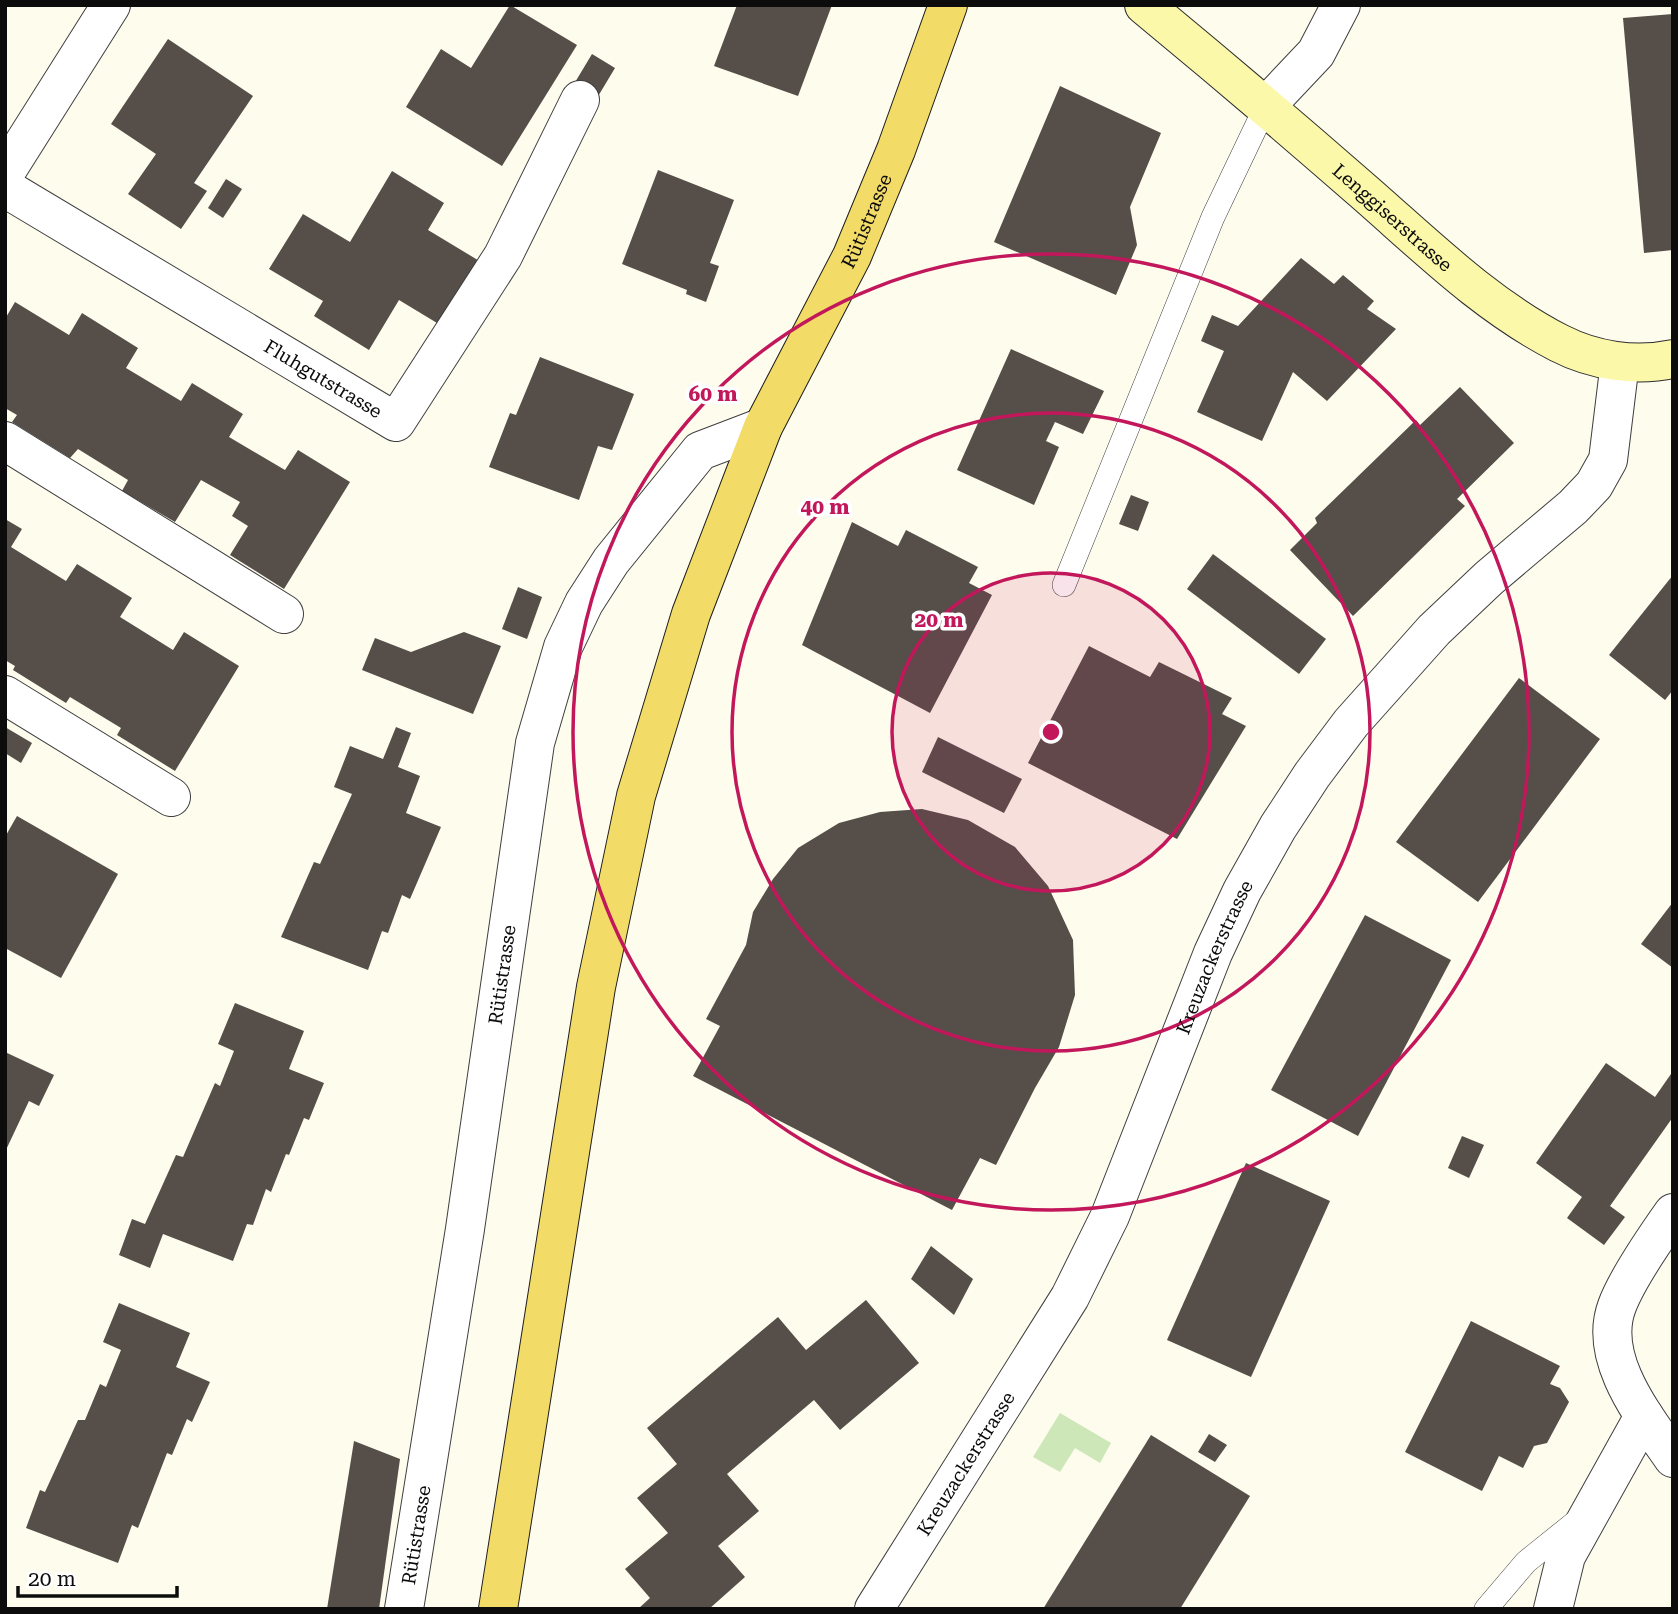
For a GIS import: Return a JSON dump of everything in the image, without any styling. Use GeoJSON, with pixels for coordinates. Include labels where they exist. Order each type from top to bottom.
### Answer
{"type":"FeatureCollection","features":[{"type":"Feature","properties":{"kind":"main road","name":"Rütistrasse"},"geometry":{"type":"LineString","coordinates":[[498,1609],[596,987],[636,796],[691,614],[763,427],[852,256],[896,150],[948,5]]}},
{"type":"Feature","properties":{"kind":"street"},"geometry":{"type":"LineString","coordinates":[[5,173],[111,5]]}},
{"type":"Feature","properties":{"kind":"street","name":"Lenggiserstrasse"},"geometry":{"type":"LineString","coordinates":[[1144,5],[1266,106],[1467,282],[1511,314],[1560,344],[1620,362],[1651,363],[1673,359]]}},
{"type":"Feature","properties":{"kind":"street"},"geometry":{"type":"LineString","coordinates":[[1266,106],[1315,53],[1341,5]]}},
{"type":"Feature","properties":{"kind":"street","name":"Fluhgutstrasse"},"geometry":{"type":"LineString","coordinates":[[5,188],[396,422],[503,256],[579,100]]}},
{"type":"Feature","properties":{"kind":"street","name":"Kreuzackerstrasse"},"geometry":{"type":"LineString","coordinates":[[874,1609],[1070,1297],[1110,1216],[1213,953],[1242,891],[1278,827],[1351,723],[1434,629],[1489,578],[1573,508],[1594,485],[1608,460],[1620,362]]}},
{"type":"Feature","properties":{"kind":"street","name":"Rütistrasse"},"geometry":{"type":"LineString","coordinates":[[404,1609],[467,1215],[535,743],[563,648],[584,603],[611,561],[700,451],[763,427]]}},
{"type":"Feature","properties":{"kind":"street"},"geometry":{"type":"LineString","coordinates":[[5,442],[284,614]]}},
{"type":"Feature","properties":{"kind":"street"},"geometry":{"type":"LineString","coordinates":[[5,695],[172,797]]}},
{"type":"Feature","properties":{"kind":"street"},"geometry":{"type":"LineString","coordinates":[[1673,1213],[1617,1306],[1612,1332],[1614,1352],[1644,1416],[1673,1458]]}},
{"type":"Feature","properties":{"kind":"street"},"geometry":{"type":"LineString","coordinates":[[1553,1609],[1566,1556],[1644,1416]]}},
{"type":"Feature","properties":{"kind":"lane"},"geometry":{"type":"LineString","coordinates":[[1064,585],[1213,217],[1266,106]]}},
{"type":"Feature","properties":{"kind":"lane"},"geometry":{"type":"LineString","coordinates":[[1486,1609],[1526,1562],[1593,1509]]}},
{"type":"Feature","properties":{"kind":"green space"},"geometry":{"type":"Polygon","coordinates":[[[1060,1413],[1111,1443],[1100,1463],[1075,1448],[1060,1472],[1033,1457],[1060,1413]]]}},
{"type":"Feature","properties":{"kind":"building"},"geometry":{"type":"Polygon","coordinates":[[[510,5],[577,45],[502,166],[406,107],[441,49],[471,68],[510,5]]]}},
{"type":"Feature","properties":{"kind":"building"},"geometry":{"type":"Polygon","coordinates":[[[737,5],[832,5],[798,96],[714,66],[737,5]]]}},
{"type":"Feature","properties":{"kind":"building"},"geometry":{"type":"Polygon","coordinates":[[[1673,14],[1673,250],[1644,253],[1623,18],[1673,14]]]}},
{"type":"Feature","properties":{"kind":"building"},"geometry":{"type":"Polygon","coordinates":[[[168,39],[253,96],[194,183],[207,191],[181,229],[128,194],[156,154],[111,124],[168,39]]]}},
{"type":"Feature","properties":{"kind":"building"},"geometry":{"type":"Polygon","coordinates":[[[592,54],[615,68],[597,98],[574,84],[592,54]]]}},
{"type":"Feature","properties":{"kind":"building"},"geometry":{"type":"Polygon","coordinates":[[[1060,86],[1161,133],[1130,207],[1137,245],[1116,295],[994,242],[1060,86]]]}},
{"type":"Feature","properties":{"kind":"building"},"geometry":{"type":"Polygon","coordinates":[[[658,170],[734,200],[710,263],[719,266],[706,302],[686,294],[687,290],[622,264],[658,170]]]}},
{"type":"Feature","properties":{"kind":"building"},"geometry":{"type":"Polygon","coordinates":[[[392,171],[444,203],[428,230],[481,262],[442,326],[399,300],[369,350],[314,316],[323,301],[269,269],[303,214],[350,242],[392,171]]]}},
{"type":"Feature","properties":{"kind":"building"},"geometry":{"type":"Polygon","coordinates":[[[226,179],[242,189],[223,218],[208,208],[226,179]]]}},
{"type":"Feature","properties":{"kind":"building"},"geometry":{"type":"Polygon","coordinates":[[[1301,258],[1334,284],[1343,275],[1374,301],[1367,309],[1396,329],[1327,401],[1293,372],[1262,441],[1197,412],[1224,351],[1201,341],[1212,315],[1238,326],[1301,258]]]}},
{"type":"Feature","properties":{"kind":"building"},"geometry":{"type":"Polygon","coordinates":[[[15,302],[69,335],[82,313],[138,348],[126,368],[181,401],[192,383],[243,414],[229,437],[285,470],[298,450],[350,482],[284,589],[230,555],[248,526],[232,516],[240,502],[201,480],[175,522],[122,491],[128,480],[78,449],[70,458],[12,422],[17,415],[5,408],[5,319],[15,302]]]}},
{"type":"Feature","properties":{"kind":"building"},"geometry":{"type":"Polygon","coordinates":[[[1011,349],[1104,391],[1083,434],[1055,422],[1046,441],[1059,447],[1034,505],[957,470],[1011,349]]]}},
{"type":"Feature","properties":{"kind":"building"},"geometry":{"type":"Polygon","coordinates":[[[540,357],[634,394],[612,450],[598,446],[579,500],[489,467],[510,413],[516,415],[540,357]]]}},
{"type":"Feature","properties":{"kind":"building"},"geometry":{"type":"Polygon","coordinates":[[[1460,387],[1514,443],[1457,499],[1465,506],[1353,616],[1290,550],[1317,523],[1315,518],[1416,420],[1420,425],[1460,387]]]}},
{"type":"Feature","properties":{"kind":"building"},"geometry":{"type":"Polygon","coordinates":[[[1131,495],[1149,502],[1138,531],[1119,524],[1131,495]]]}},
{"type":"Feature","properties":{"kind":"building"},"geometry":{"type":"Polygon","coordinates":[[[5,519],[22,529],[11,547],[66,581],[77,564],[132,598],[120,617],[173,650],[184,632],[239,666],[175,771],[117,735],[121,728],[70,697],[66,703],[13,670],[15,666],[5,660],[5,519]]]}},
{"type":"Feature","properties":{"kind":"building"},"geometry":{"type":"Polygon","coordinates":[[[852,522],[898,546],[906,530],[978,567],[969,583],[992,595],[930,713],[802,645],[852,522]]]}},
{"type":"Feature","properties":{"kind":"building"},"geometry":{"type":"Polygon","coordinates":[[[1213,554],[1326,639],[1299,674],[1187,589],[1213,554]]]}},
{"type":"Feature","properties":{"kind":"building"},"geometry":{"type":"Polygon","coordinates":[[[1673,575],[1673,690],[1665,700],[1609,655],[1673,575]]]}},
{"type":"Feature","properties":{"kind":"building"},"geometry":{"type":"Polygon","coordinates":[[[518,587],[542,597],[527,639],[502,629],[518,587]]]}},
{"type":"Feature","properties":{"kind":"building"},"geometry":{"type":"Polygon","coordinates":[[[464,632],[501,646],[473,714],[362,670],[375,638],[411,652],[464,632]]]}},
{"type":"Feature","properties":{"kind":"building"},"geometry":{"type":"Polygon","coordinates":[[[1089,646],[1150,677],[1159,662],[1232,698],[1222,714],[1246,726],[1177,839],[1028,763],[1089,646]]]}},
{"type":"Feature","properties":{"kind":"building"},"geometry":{"type":"Polygon","coordinates":[[[1519,678],[1600,739],[1478,902],[1396,842],[1519,678]]]}},
{"type":"Feature","properties":{"kind":"building"},"geometry":{"type":"Polygon","coordinates":[[[5,727],[32,743],[21,763],[5,753],[5,727]]]}},
{"type":"Feature","properties":{"kind":"building"},"geometry":{"type":"Polygon","coordinates":[[[396,727],[411,733],[398,767],[420,776],[406,813],[441,827],[410,899],[402,895],[388,933],[382,931],[368,970],[281,937],[314,862],[320,864],[352,794],[334,787],[350,746],[383,759],[396,727]]]}},
{"type":"Feature","properties":{"kind":"building"},"geometry":{"type":"Polygon","coordinates":[[[938,737],[1022,779],[1004,813],[922,772],[938,737]]]}},
{"type":"Feature","properties":{"kind":"building"},"geometry":{"type":"Polygon","coordinates":[[[922,809],[968,820],[1015,847],[1048,886],[1073,940],[1075,995],[1059,1047],[996,1165],[980,1158],[952,1210],[693,1076],[720,1026],[706,1019],[746,945],[753,912],[773,879],[798,848],[839,823],[880,812],[922,809]]]}},
{"type":"Feature","properties":{"kind":"building"},"geometry":{"type":"Polygon","coordinates":[[[17,816],[118,874],[61,978],[5,948],[5,837],[17,816]]]}},
{"type":"Feature","properties":{"kind":"building"},"geometry":{"type":"Polygon","coordinates":[[[1673,902],[1673,968],[1641,944],[1673,902]]]}},
{"type":"Feature","properties":{"kind":"building"},"geometry":{"type":"Polygon","coordinates":[[[1365,915],[1451,960],[1358,1136],[1271,1090],[1365,915]]]}},
{"type":"Feature","properties":{"kind":"building"},"geometry":{"type":"Polygon","coordinates":[[[235,1003],[304,1031],[289,1069],[324,1083],[309,1120],[304,1118],[289,1155],[286,1154],[271,1192],[266,1189],[253,1225],[247,1224],[233,1261],[163,1234],[150,1268],[119,1255],[132,1219],[145,1224],[176,1155],[183,1157],[215,1083],[220,1086],[234,1051],[218,1044],[235,1003]]]}},
{"type":"Feature","properties":{"kind":"building"},"geometry":{"type":"Polygon","coordinates":[[[5,1052],[54,1075],[39,1106],[29,1101],[5,1152],[5,1052]]]}},
{"type":"Feature","properties":{"kind":"building"},"geometry":{"type":"Polygon","coordinates":[[[1606,1063],[1655,1097],[1673,1071],[1673,1117],[1610,1206],[1625,1217],[1604,1245],[1567,1218],[1582,1197],[1536,1163],[1606,1063]]]}},
{"type":"Feature","properties":{"kind":"building"},"geometry":{"type":"Polygon","coordinates":[[[1462,1136],[1484,1145],[1469,1178],[1448,1168],[1462,1136]]]}},
{"type":"Feature","properties":{"kind":"building"},"geometry":{"type":"Polygon","coordinates":[[[1246,1163],[1330,1201],[1251,1377],[1167,1340],[1246,1163]]]}},
{"type":"Feature","properties":{"kind":"building"},"geometry":{"type":"Polygon","coordinates":[[[931,1246],[973,1279],[954,1315],[911,1279],[931,1246]]]}},
{"type":"Feature","properties":{"kind":"building"},"geometry":{"type":"Polygon","coordinates":[[[866,1300],[919,1363],[840,1430],[814,1400],[727,1474],[759,1511],[718,1546],[745,1577],[709,1609],[638,1609],[650,1598],[625,1569],[668,1533],[637,1498],[677,1464],[647,1428],[778,1317],[806,1350],[866,1300]]]}},
{"type":"Feature","properties":{"kind":"building"},"geometry":{"type":"Polygon","coordinates":[[[119,1303],[190,1333],[176,1367],[210,1382],[192,1422],[187,1419],[172,1455],[167,1453],[138,1528],[132,1525],[118,1563],[26,1528],[40,1490],[45,1492],[78,1420],[85,1420],[100,1384],[106,1387],[121,1350],[103,1342],[119,1303]]]}},
{"type":"Feature","properties":{"kind":"building"},"geometry":{"type":"Polygon","coordinates":[[[1471,1321],[1560,1366],[1550,1384],[1560,1388],[1569,1402],[1547,1443],[1534,1446],[1523,1468],[1499,1456],[1482,1491],[1405,1452],[1471,1321]]]}},
{"type":"Feature","properties":{"kind":"building"},"geometry":{"type":"Polygon","coordinates":[[[1209,1434],[1227,1445],[1215,1462],[1198,1452],[1209,1434]]]}},
{"type":"Feature","properties":{"kind":"building"},"geometry":{"type":"Polygon","coordinates":[[[1151,1435],[1250,1496],[1180,1609],[1043,1609],[1151,1435]]]}},
{"type":"Feature","properties":{"kind":"building"},"geometry":{"type":"Polygon","coordinates":[[[354,1441],[400,1459],[379,1609],[327,1609],[354,1441]]]}}]}
